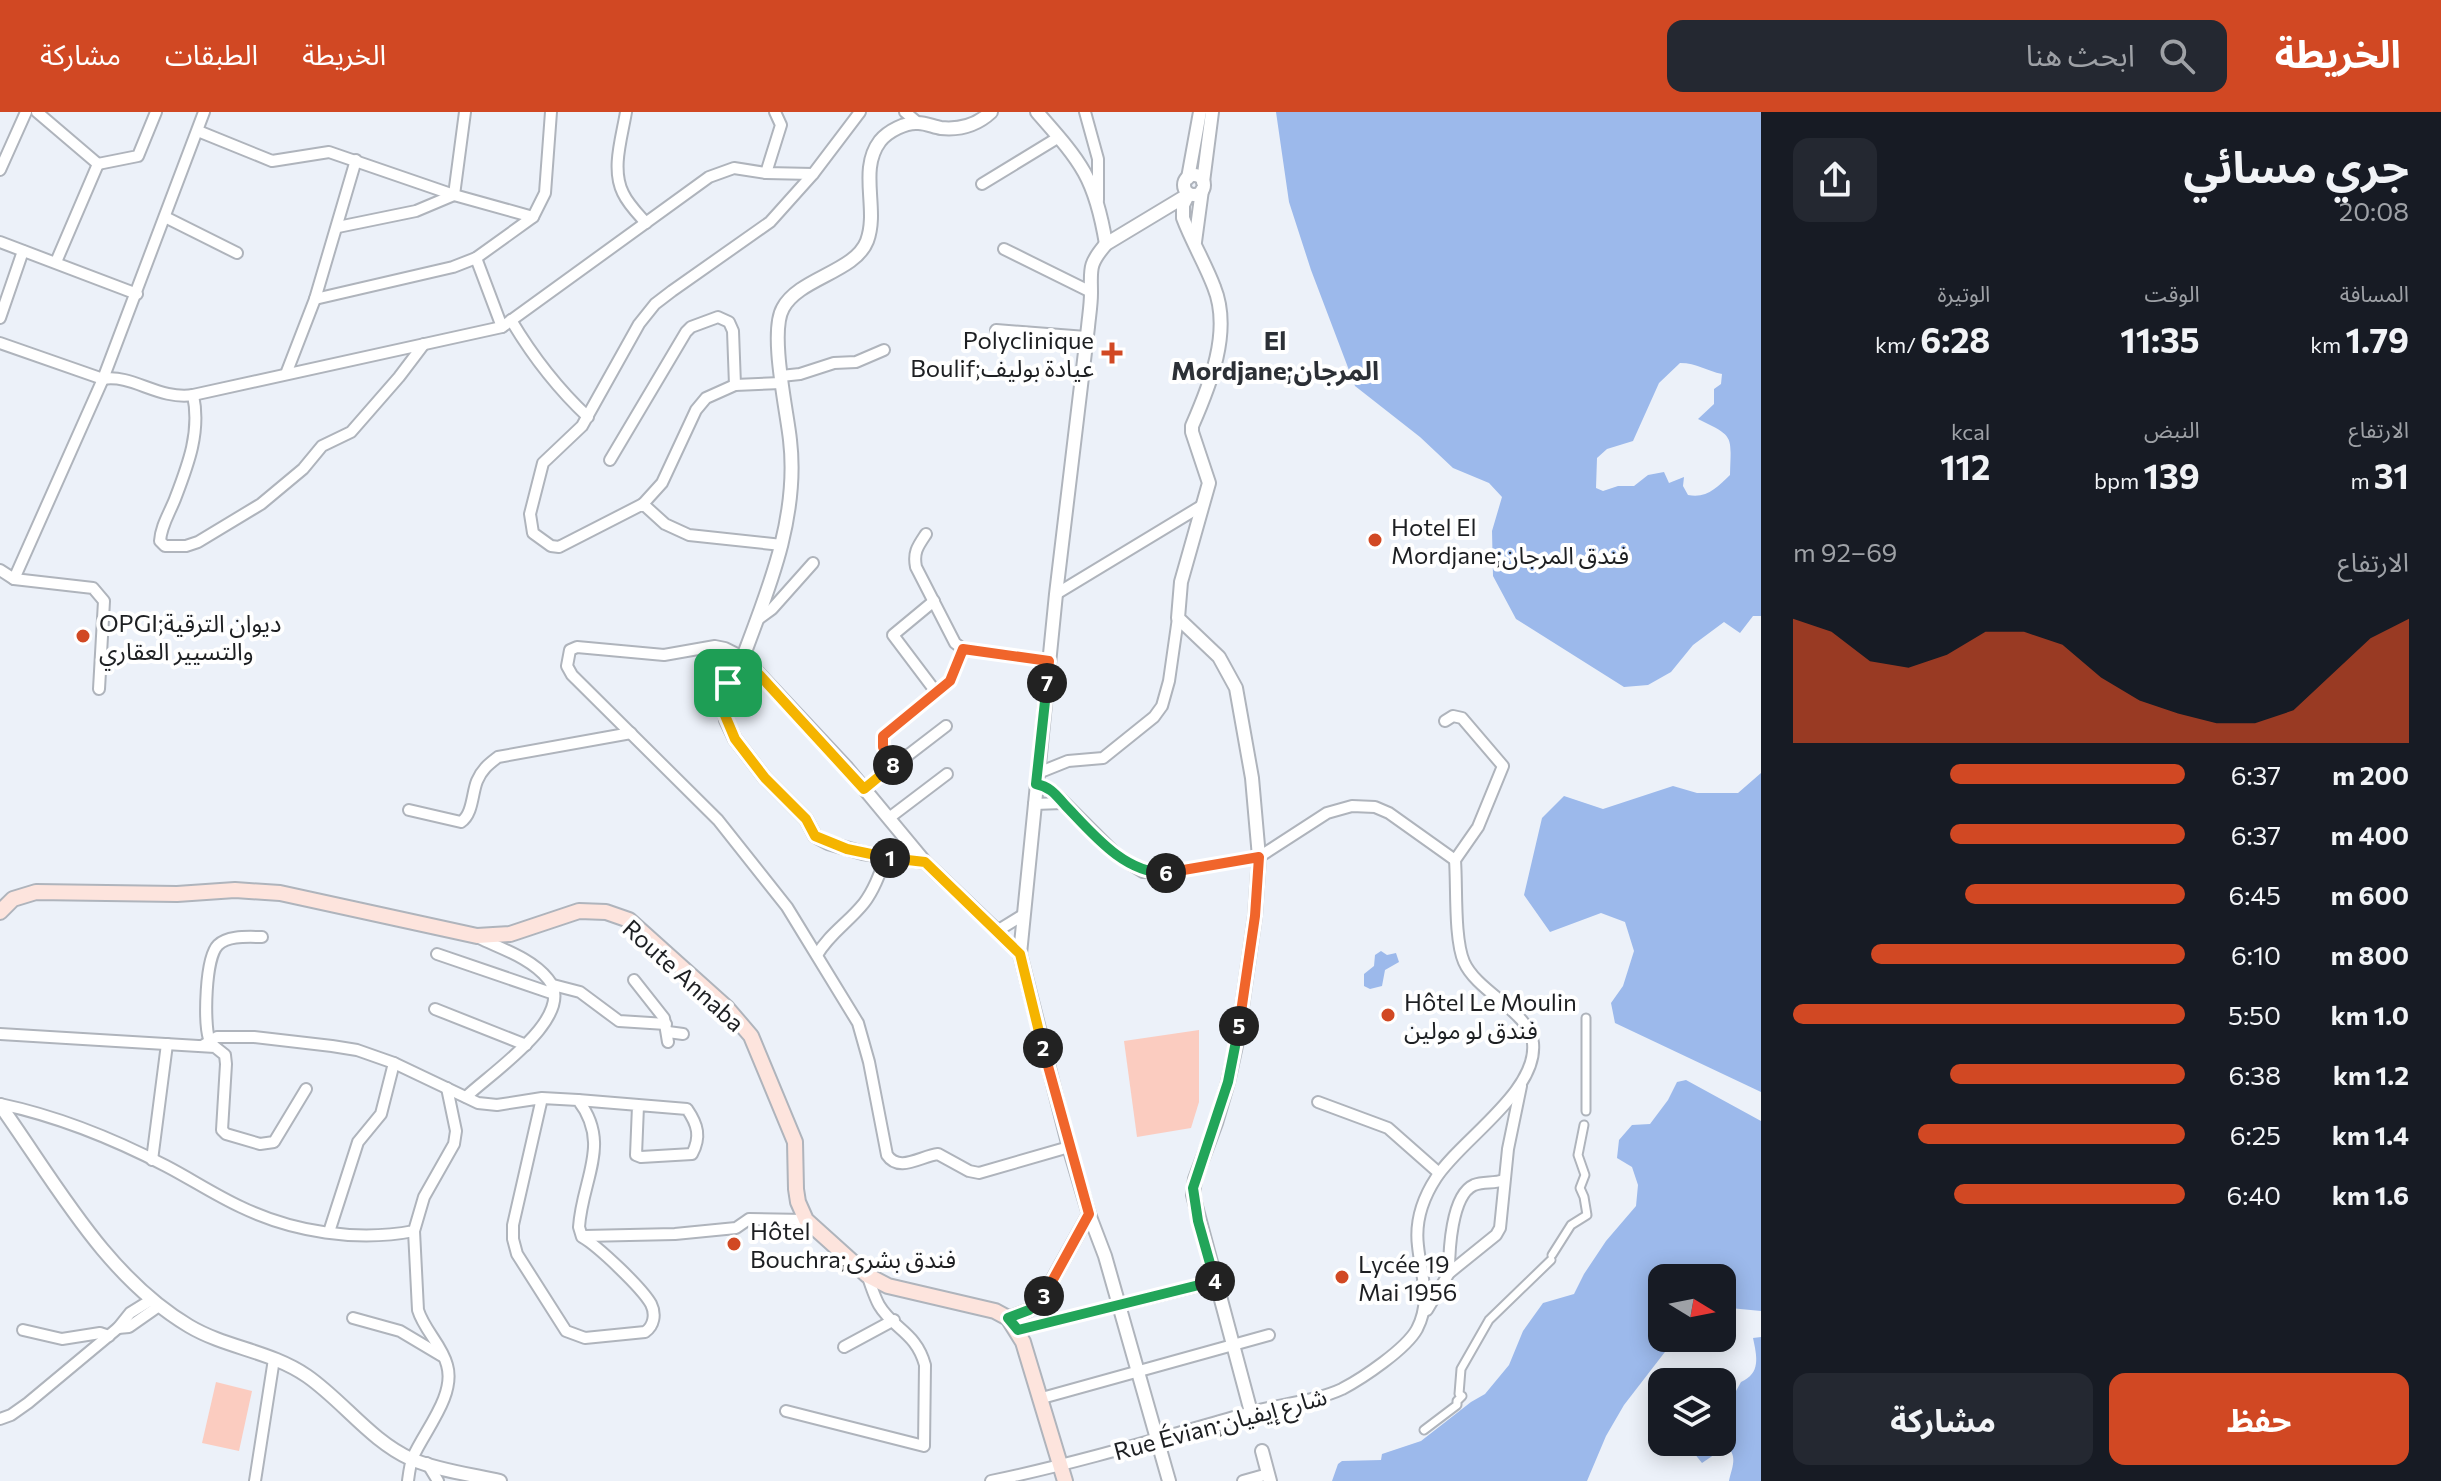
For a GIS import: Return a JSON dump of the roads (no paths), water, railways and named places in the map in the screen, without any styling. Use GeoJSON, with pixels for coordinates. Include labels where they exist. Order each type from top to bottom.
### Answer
{"type":"FeatureCollection","features":[{"type":"Feature","properties":{"kind":"main road","name":"Route Annaba"},"geometry":{"type":"LineString","coordinates":[[0,912],[13,899],[36,892],[177,894],[235,890],[280,893],[490,937],[510,934],[566,914],[593,910],[616,914],[642,930],[727,1008],[751,1036],[795,1142],[796,1189],[806,1220]]}},
{"type":"Feature","properties":{"kind":"main road"},"geometry":{"type":"LineString","coordinates":[[806,1220],[867,1275],[902,1291],[978,1306],[1008,1318],[1018,1330],[1042,1398],[1063,1474]]}},
{"type":"Feature","properties":{"kind":"street"},"geometry":{"type":"LineString","coordinates":[[0,170],[26,112]]}},
{"type":"Feature","properties":{"kind":"street"},"geometry":{"type":"LineString","coordinates":[[37,112],[98,164]]}},
{"type":"Feature","properties":{"kind":"street"},"geometry":{"type":"LineString","coordinates":[[98,164],[138,156],[156,112]]}},
{"type":"Feature","properties":{"kind":"street"},"geometry":{"type":"LineString","coordinates":[[14,579],[103,379],[204,112]]}},
{"type":"Feature","properties":{"kind":"street"},"geometry":{"type":"LineString","coordinates":[[454,195],[465,112]]}},
{"type":"Feature","properties":{"kind":"street"},"geometry":{"type":"LineString","coordinates":[[315,299],[453,267],[476,258],[533,217],[545,193],[551,112]]}},
{"type":"Feature","properties":{"kind":"street"},"geometry":{"type":"LineString","coordinates":[[626,112],[617,163],[618,179],[623,195],[646,223]]}},
{"type":"Feature","properties":{"kind":"street"},"geometry":{"type":"LineString","coordinates":[[766,173],[781,125],[775,112]]}},
{"type":"Feature","properties":{"kind":"street"},"geometry":{"type":"LineString","coordinates":[[860,112],[813,174],[770,222],[655,304],[625,347],[582,426],[543,463],[530,514],[533,533],[551,546],[567,545],[643,504],[662,483],[696,410],[706,398],[735,385],[781,379],[827,365],[856,362],[884,350]]}},
{"type":"Feature","properties":{"kind":"street"},"geometry":{"type":"LineString","coordinates":[[905,112],[917,122],[941,128],[963,128],[981,122],[991,112]]}},
{"type":"Feature","properties":{"kind":"street"},"geometry":{"type":"LineString","coordinates":[[1037,112],[1089,176],[1098,200],[1106,244]]}},
{"type":"Feature","properties":{"kind":"street"},"geometry":{"type":"LineString","coordinates":[[1085,112],[1098,159],[1098,200]]}},
{"type":"Feature","properties":{"kind":"street"},"geometry":{"type":"LineString","coordinates":[[1037,779],[1068,761],[1103,758],[1154,717],[1162,706],[1169,681],[1181,582],[1209,483],[1192,426],[1213,372],[1221,325],[1215,289],[1182,211],[1200,112]]}},
{"type":"Feature","properties":{"kind":"street"},"geometry":{"type":"LineString","coordinates":[[1194,245],[1212,112]]}},
{"type":"Feature","properties":{"kind":"street"},"geometry":{"type":"LineString","coordinates":[[917,122],[894,129],[881,140],[873,154],[868,180],[871,229],[865,245],[853,258],[794,295],[782,308],[779,323],[781,379],[790,441],[790,501],[782,545],[757,620],[723,700],[726,720],[735,739],[765,778],[806,819],[815,836],[847,849],[925,862]]}},
{"type":"Feature","properties":{"kind":"street"},"geometry":{"type":"LineString","coordinates":[[198,131],[272,161],[329,152],[454,195],[533,217]]}},
{"type":"Feature","properties":{"kind":"street"},"geometry":{"type":"LineString","coordinates":[[982,184],[1059,137]]}},
{"type":"Feature","properties":{"kind":"street"},"geometry":{"type":"LineString","coordinates":[[286,374],[315,299],[356,160]]}},
{"type":"Feature","properties":{"kind":"street"},"geometry":{"type":"LineString","coordinates":[[56,262],[98,164]]}},
{"type":"Feature","properties":{"kind":"street"},"geometry":{"type":"LineString","coordinates":[[0,343],[103,379],[118,379],[171,397],[193,395],[507,323],[709,177],[734,168],[766,173],[813,174]]}},
{"type":"Feature","properties":{"kind":"street"},"geometry":{"type":"LineString","coordinates":[[1187,184],[1198,194],[1203,186]]}},
{"type":"Feature","properties":{"kind":"street"},"geometry":{"type":"LineString","coordinates":[[1169,1481],[1105,1256],[1069,1147],[1020,954],[1056,594],[1091,292],[1089,274],[1097,255],[1106,244],[1163,210],[1187,184]]}},
{"type":"Feature","properties":{"kind":"street"},"geometry":{"type":"LineString","coordinates":[[338,227],[416,211],[454,195]]}},
{"type":"Feature","properties":{"kind":"street"},"geometry":{"type":"LineString","coordinates":[[165,217],[237,253]]}},
{"type":"Feature","properties":{"kind":"street"},"geometry":{"type":"LineString","coordinates":[[0,242],[137,294]]}},
{"type":"Feature","properties":{"kind":"street"},"geometry":{"type":"LineString","coordinates":[[1004,249],[1091,292]]}},
{"type":"Feature","properties":{"kind":"street"},"geometry":{"type":"LineString","coordinates":[[0,318],[23,251]]}},
{"type":"Feature","properties":{"kind":"street"},"geometry":{"type":"LineString","coordinates":[[476,258],[507,323],[563,394],[588,417]]}},
{"type":"Feature","properties":{"kind":"street"},"geometry":{"type":"LineString","coordinates":[[610,460],[691,327],[718,317],[729,322],[733,331],[735,385]]}},
{"type":"Feature","properties":{"kind":"street"},"geometry":{"type":"LineString","coordinates":[[996,330],[1086,337]]}},
{"type":"Feature","properties":{"kind":"street"},"geometry":{"type":"LineString","coordinates":[[193,395],[197,430],[183,476],[161,530],[160,541],[165,546],[186,546],[198,542],[261,504],[303,469],[322,446],[351,432],[424,344]]}},
{"type":"Feature","properties":{"kind":"street"},"geometry":{"type":"LineString","coordinates":[[643,504],[665,524],[689,535],[782,545]]}},
{"type":"Feature","properties":{"kind":"street"},"geometry":{"type":"LineString","coordinates":[[1056,594],[1203,505]]}},
{"type":"Feature","properties":{"kind":"street"},"geometry":{"type":"LineString","coordinates":[[926,534],[914,557],[955,643],[963,649],[1049,661]]}},
{"type":"Feature","properties":{"kind":"street"},"geometry":{"type":"LineString","coordinates":[[757,620],[772,609],[813,563]]}},
{"type":"Feature","properties":{"kind":"street"},"geometry":{"type":"LineString","coordinates":[[0,570],[14,579],[93,588],[102,596],[99,689]]}},
{"type":"Feature","properties":{"kind":"street"},"geometry":{"type":"LineString","coordinates":[[934,601],[893,635],[936,692]]}},
{"type":"Feature","properties":{"kind":"street"},"geometry":{"type":"LineString","coordinates":[[1178,618],[1219,657],[1236,688],[1252,778],[1259,857],[1255,916],[1237,1041],[1216,1123],[1193,1188],[1198,1221],[1251,1412]]}},
{"type":"Feature","properties":{"kind":"street"},"geometry":{"type":"LineString","coordinates":[[1020,954],[925,862],[864,789],[743,657],[715,646],[664,655],[577,647],[570,650],[567,666],[572,675],[718,820],[776,891],[817,955],[858,1023],[887,1155],[891,1161],[904,1163],[938,1154],[979,1173],[1069,1147]]}},
{"type":"Feature","properties":{"kind":"street"},"geometry":{"type":"LineString","coordinates":[[895,764],[883,747],[883,736],[953,677],[963,649]]}},
{"type":"Feature","properties":{"kind":"street"},"geometry":{"type":"LineString","coordinates":[[1037,779],[1119,857],[1143,872],[1166,873],[1259,857],[1327,813],[1352,806],[1375,807],[1389,813],[1455,860],[1478,827],[1503,766],[1462,718],[1453,716],[1445,721]]}},
{"type":"Feature","properties":{"kind":"street"},"geometry":{"type":"LineString","coordinates":[[864,789],[946,726]]}},
{"type":"Feature","properties":{"kind":"street"},"geometry":{"type":"LineString","coordinates":[[409,810],[461,822],[468,815],[485,766],[498,757],[631,733]]}},
{"type":"Feature","properties":{"kind":"street"},"geometry":{"type":"LineString","coordinates":[[889,818],[947,774]]}},
{"type":"Feature","properties":{"kind":"street"},"geometry":{"type":"LineString","coordinates":[[1034,804],[1063,803]]}},
{"type":"Feature","properties":{"kind":"street"},"geometry":{"type":"LineString","coordinates":[[817,955],[834,931],[862,906],[886,857]]}},
{"type":"Feature","properties":{"kind":"street","name":"Rue Évian;شارع إيفيان"},"geometry":{"type":"LineString","coordinates":[[991,1481],[1063,1474],[1157,1440],[1342,1389],[1415,1333],[1449,1273],[1496,1235],[1500,1228],[1511,1128],[1532,1056],[1532,1036],[1517,1016],[1487,991],[1464,963],[1458,925],[1455,860]]}},
{"type":"Feature","properties":{"kind":"street"},"geometry":{"type":"LineString","coordinates":[[997,931],[1023,915]]}},
{"type":"Feature","properties":{"kind":"street"},"geometry":{"type":"LineString","coordinates":[[466,1097],[526,1045],[552,1011],[553,990],[539,969],[474,936]]}},
{"type":"Feature","properties":{"kind":"street"},"geometry":{"type":"LineString","coordinates":[[206,1043],[209,978],[216,948],[229,939],[262,937]]}},
{"type":"Feature","properties":{"kind":"street"},"geometry":{"type":"LineString","coordinates":[[437,954],[553,990],[580,992],[619,1021],[683,1034]]}},
{"type":"Feature","properties":{"kind":"street"},"geometry":{"type":"LineString","coordinates":[[634,980],[661,1013],[667,1032]]}},
{"type":"Feature","properties":{"kind":"street"},"geometry":{"type":"LineString","coordinates":[[435,1009],[526,1045]]}},
{"type":"Feature","properties":{"kind":"street"},"geometry":{"type":"LineString","coordinates":[[1586,1018],[1586,1111]]}},
{"type":"Feature","properties":{"kind":"street"},"geometry":{"type":"LineString","coordinates":[[0,1034],[167,1044],[206,1043],[225,1055],[222,1125],[226,1134],[260,1144],[274,1142],[306,1089]]}},
{"type":"Feature","properties":{"kind":"street"},"geometry":{"type":"LineString","coordinates":[[206,1043],[217,1037],[254,1037],[357,1050],[394,1063],[478,1103],[497,1105],[542,1098],[687,1109],[699,1133],[692,1154],[636,1155],[638,1106]]}},
{"type":"Feature","properties":{"kind":"street"},"geometry":{"type":"LineString","coordinates":[[152,1160],[167,1044]]}},
{"type":"Feature","properties":{"kind":"street"},"geometry":{"type":"LineString","coordinates":[[329,1232],[358,1142],[381,1114],[394,1063]]}},
{"type":"Feature","properties":{"kind":"street","name":"Rue Évian;شارع إيفيان"},"geometry":{"type":"LineString","coordinates":[[1423,1317],[1427,1292],[1417,1243],[1425,1197],[1439,1173],[1522,1084]]}},
{"type":"Feature","properties":{"kind":"street"},"geometry":{"type":"LineString","coordinates":[[408,1481],[412,1460],[444,1397],[449,1380],[447,1364],[418,1310],[414,1231],[424,1197],[454,1144],[456,1131],[447,1088]]}},
{"type":"Feature","properties":{"kind":"street"},"geometry":{"type":"LineString","coordinates":[[542,1098],[513,1225],[517,1254],[566,1331],[585,1338],[650,1329],[652,1306],[595,1244],[582,1237]]}},
{"type":"Feature","properties":{"kind":"street"},"geometry":{"type":"LineString","coordinates":[[578,1100],[588,1113],[595,1137],[595,1152],[580,1216],[582,1237]]}},
{"type":"Feature","properties":{"kind":"street"},"geometry":{"type":"LineString","coordinates":[[1318,1102],[1388,1128],[1439,1173]]}},
{"type":"Feature","properties":{"kind":"street"},"geometry":{"type":"LineString","coordinates":[[0,1104],[42,1114],[152,1160],[242,1208],[290,1226],[372,1236],[414,1231]]}},
{"type":"Feature","properties":{"kind":"street"},"geometry":{"type":"LineString","coordinates":[[0,1104],[83,1222],[122,1272],[155,1303],[210,1337],[274,1359],[308,1376],[386,1444],[412,1460],[500,1481]]}},
{"type":"Feature","properties":{"kind":"street"},"geometry":{"type":"LineString","coordinates":[[1424,1430],[1457,1405],[1462,1396],[1459,1394],[1461,1369],[1489,1320],[1551,1258],[1571,1225],[1587,1215],[1580,1188],[1585,1175],[1578,1155],[1584,1125]]}},
{"type":"Feature","properties":{"kind":"street","name":"Rue Évian;شارع إيفيان"},"geometry":{"type":"LineString","coordinates":[[1449,1273],[1449,1251],[1462,1195],[1474,1185],[1504,1180]]}},
{"type":"Feature","properties":{"kind":"street"},"geometry":{"type":"LineString","coordinates":[[1008,1318],[1029,1310],[1042,1299],[1089,1214]]}},
{"type":"Feature","properties":{"kind":"street"},"geometry":{"type":"LineString","coordinates":[[582,1237],[675,1234],[736,1228],[749,1219],[806,1220]]}},
{"type":"Feature","properties":{"kind":"street"},"geometry":{"type":"LineString","coordinates":[[786,1411],[924,1446],[925,1365],[912,1338],[880,1307],[867,1275]]}},
{"type":"Feature","properties":{"kind":"street"},"geometry":{"type":"LineString","coordinates":[[1018,1330],[1215,1282]]}},
{"type":"Feature","properties":{"kind":"street"},"geometry":{"type":"LineString","coordinates":[[0,1419],[28,1403],[114,1332],[130,1313],[155,1303]]}},
{"type":"Feature","properties":{"kind":"street"},"geometry":{"type":"LineString","coordinates":[[353,1318],[400,1331],[443,1357]]}},
{"type":"Feature","properties":{"kind":"street"},"geometry":{"type":"LineString","coordinates":[[844,1347],[894,1320]]}},
{"type":"Feature","properties":{"kind":"street"},"geometry":{"type":"LineString","coordinates":[[23,1330],[62,1339],[114,1332]]}},
{"type":"Feature","properties":{"kind":"street"},"geometry":{"type":"LineString","coordinates":[[1042,1398],[1269,1335]]}},
{"type":"Feature","properties":{"kind":"street"},"geometry":{"type":"LineString","coordinates":[[255,1481],[274,1359]]}},
{"type":"Feature","properties":{"kind":"street"},"geometry":{"type":"LineString","coordinates":[[1243,1481],[1269,1477],[1262,1451]]}},
{"type":"Feature","properties":{"kind":"street"},"geometry":{"type":"LineString","coordinates":[[427,1463],[438,1481]]}},
{"type":"Feature","properties":{"kind":"water"},"geometry":{"type":"Polygon","coordinates":[[[1276,112],[1761,112],[1761,616],[1753,616],[1740,633],[1724,622],[1693,645],[1671,672],[1648,685],[1624,687],[1516,619],[1493,576],[1492,531],[1502,497],[1489,483],[1453,468],[1420,437],[1355,386],[1289,202],[1276,112]],[[1680,363],[1659,383],[1633,441],[1607,449],[1597,458],[1596,488],[1603,491],[1618,486],[1634,486],[1648,475],[1664,472],[1669,483],[1684,477],[1683,486],[1688,495],[1695,496],[1711,491],[1730,475],[1728,439],[1719,430],[1698,419],[1714,404],[1714,389],[1721,384],[1722,374],[1680,363]]]}},
{"type":"Feature","properties":{"kind":"water"},"geometry":{"type":"Polygon","coordinates":[[[1761,773],[1761,1092],[1615,1023],[1611,1003],[1623,986],[1634,951],[1625,922],[1601,913],[1550,932],[1524,895],[1542,818],[1564,796],[1603,809],[1673,786],[1697,793],[1738,793],[1761,773]]]}},
{"type":"Feature","properties":{"kind":"water"},"geometry":{"type":"Polygon","coordinates":[[[1381,951],[1387,955],[1396,953],[1399,962],[1385,970],[1382,986],[1370,989],[1364,986],[1364,974],[1374,966],[1375,955],[1381,951]]]}},
{"type":"Feature","properties":{"kind":"water"},"geometry":{"type":"Polygon","coordinates":[[[1686,1080],[1761,1121],[1761,1311],[1736,1309],[1736,1264],[1648,1264],[1648,1352],[1665,1352],[1653,1368],[1648,1368],[1648,1374],[1624,1405],[1606,1436],[1587,1481],[1332,1481],[1342,1461],[1381,1460],[1382,1454],[1421,1441],[1485,1394],[1509,1365],[1523,1331],[1543,1303],[1574,1294],[1606,1241],[1636,1206],[1638,1185],[1632,1167],[1617,1158],[1619,1140],[1632,1125],[1650,1124],[1677,1082],[1686,1080]]]}},
{"type":"Feature","properties":{"kind":"water"},"geometry":{"type":"Polygon","coordinates":[[[1761,1337],[1761,1481],[1729,1481],[1732,1456],[1736,1456],[1736,1391],[1755,1369],[1753,1338],[1761,1337]]]}},
{"type":"Feature","properties":{"kind":"water"},"geometry":{"type":"Polygon","coordinates":[[[1696,1456],[1712,1456],[1702,1463],[1696,1456]]]}},
{"type":"Feature","properties":{"kind":"place","name":"Polyclinique Boulif;عيادة بوليف"},"geometry":{"type":"Point","coordinates":[1112,353]}},
{"type":"Feature","properties":{"kind":"place","name":"Hotel El Mordjane;فندق المرجان"},"geometry":{"type":"Point","coordinates":[1375,540]}},
{"type":"Feature","properties":{"kind":"place","name":"OPGI;ديوان الترقية والتسيير العقاري"},"geometry":{"type":"Point","coordinates":[83,636]}},
{"type":"Feature","properties":{"kind":"place","name":"Hôtel Le Moulin فندق لو مولين"},"geometry":{"type":"Point","coordinates":[1388,1015]}},
{"type":"Feature","properties":{"kind":"place","name":"Hôtel Bouchra;فندق بشرى"},"geometry":{"type":"Point","coordinates":[734,1244]}},
{"type":"Feature","properties":{"kind":"place","name":"Lycée 19 Mai 1956"},"geometry":{"type":"Point","coordinates":[1342,1277]}},
{"type":"Feature","properties":{"kind":"district","name":"El Mordjane;المرجان"},"geometry":{"type":"Point","coordinates":[1275,354]}}]}
